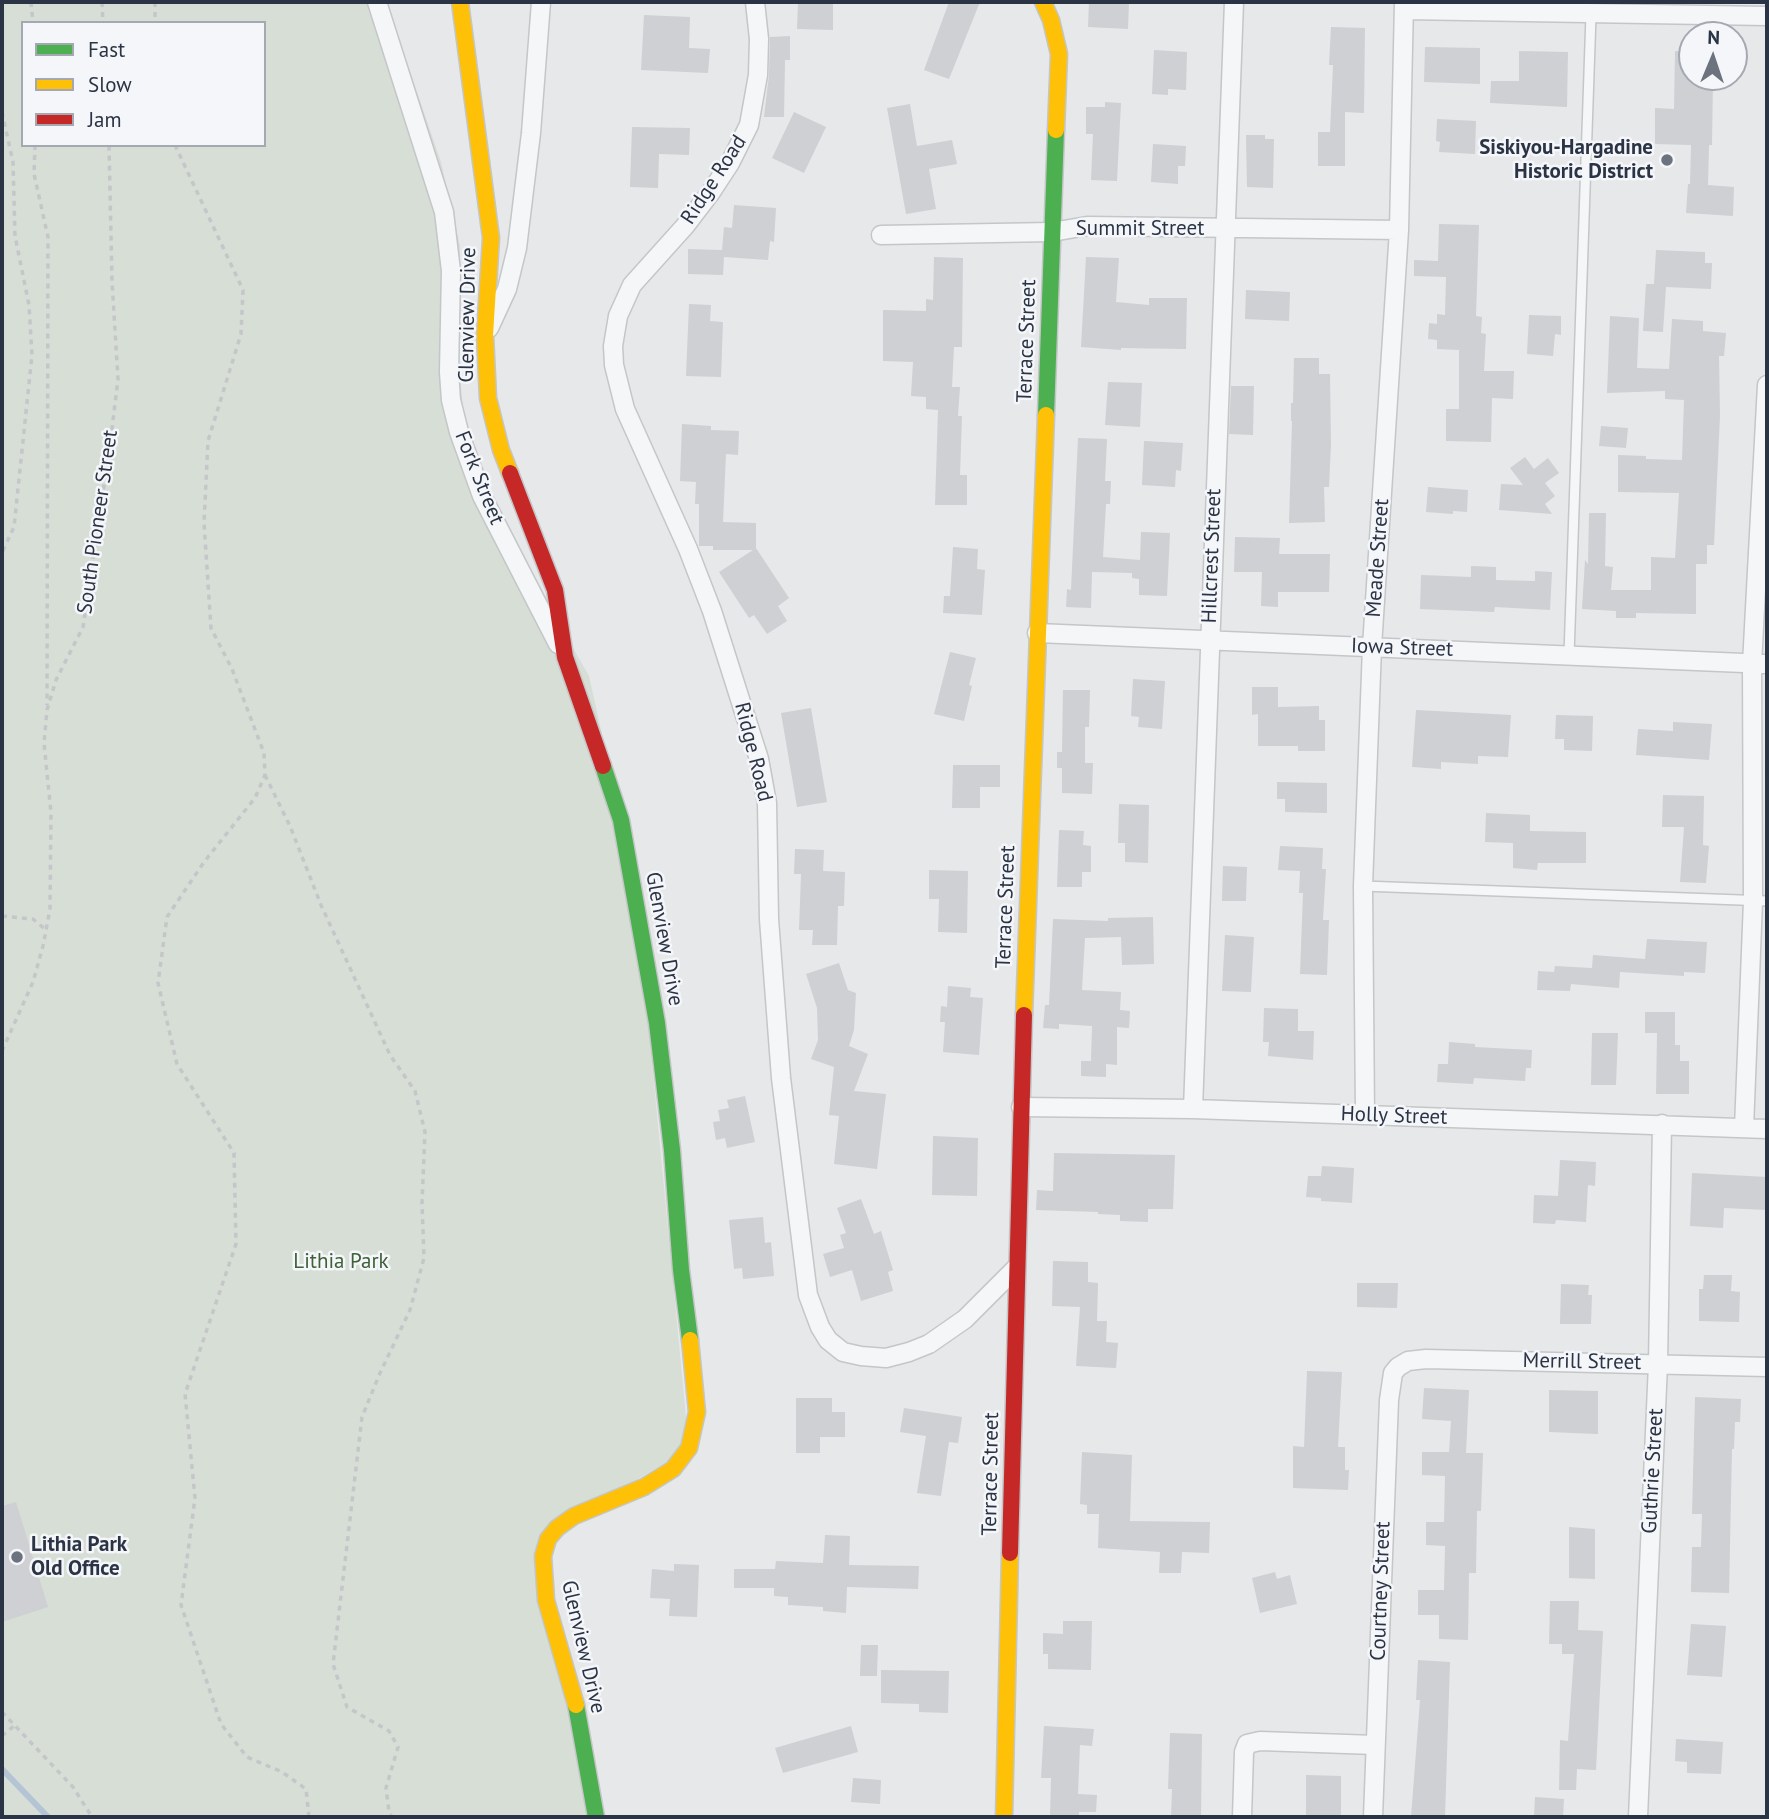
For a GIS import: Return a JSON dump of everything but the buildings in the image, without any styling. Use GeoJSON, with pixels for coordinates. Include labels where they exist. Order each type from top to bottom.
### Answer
{"type":"FeatureCollection","features":[{"type":"Feature","properties":{"kind":"street","name":"Fork Street"},"geometry":{"type":"LineString","coordinates":[[377,2],[444,212],[451,271],[449,372],[459,432],[482,496],[565,657]]}},
{"type":"Feature","properties":{"kind":"street","name":"Glenview Drive"},"geometry":{"type":"LineString","coordinates":[[460,2],[491,237],[485,335],[492,422],[555,590],[565,657],[621,820],[659,1036],[672,1150],[681,1270],[695,1378],[697,1412],[690,1448],[673,1469],[644,1488],[574,1516],[557,1528],[548,1539],[543,1556],[546,1601],[575,1699],[596,1817]]}},
{"type":"Feature","properties":{"kind":"street"},"geometry":{"type":"LineString","coordinates":[[485,335],[507,289],[517,248],[531,133],[541,2]]}},
{"type":"Feature","properties":{"kind":"street","name":"Ridge Road"},"geometry":{"type":"LineString","coordinates":[[755,2],[760,39],[755,102],[749,125],[730,163],[704,201],[632,285],[618,316],[613,346],[614,365],[625,409],[712,611],[759,759],[767,803],[769,919],[781,1078],[808,1295],[820,1326],[828,1340],[843,1352],[886,1357],[909,1352],[929,1344],[965,1319],[1016,1268]]}},
{"type":"Feature","properties":{"kind":"street","name":"Terrace Street"},"geometry":{"type":"LineString","coordinates":[[1004,1817],[1021,1107],[1059,54],[1051,20],[1043,2]]}},
{"type":"Feature","properties":{"kind":"street","name":"Hillcrest Street"},"geometry":{"type":"LineString","coordinates":[[1193,1110],[1234,2]]}},
{"type":"Feature","properties":{"kind":"street"},"geometry":{"type":"LineString","coordinates":[[1404,6],[1591,15],[1767,16]]}},
{"type":"Feature","properties":{"kind":"street","name":"Meade Street"},"geometry":{"type":"LineString","coordinates":[[1365,1115],[1363,886],[1372,647],[1399,230],[1404,6]]}},
{"type":"Feature","properties":{"kind":"street","name":"Summit Street"},"geometry":{"type":"LineString","coordinates":[[881,235],[1052,232],[1087,226],[1399,230]]}},
{"type":"Feature","properties":{"kind":"street"},"geometry":{"type":"LineString","coordinates":[[1744,1128],[1760,901],[1760,664],[1767,385]]}},
{"type":"Feature","properties":{"kind":"street","name":"Iowa Street"},"geometry":{"type":"LineString","coordinates":[[1037,632],[1760,664]]}},
{"type":"Feature","properties":{"kind":"street","name":"Holly Street"},"geometry":{"type":"LineString","coordinates":[[1021,1107],[1365,1115],[1767,1129]]}},
{"type":"Feature","properties":{"kind":"street","name":"Guthrie Street"},"geometry":{"type":"LineString","coordinates":[[1637,1815],[1658,1364],[1662,1124]]}},
{"type":"Feature","properties":{"kind":"street","name":"Merrill Street"},"geometry":{"type":"LineString","coordinates":[[1398,1367],[1408,1361],[1426,1359],[1767,1367]]}},
{"type":"Feature","properties":{"kind":"street","name":"Courtney Street"},"geometry":{"type":"LineString","coordinates":[[1373,1817],[1389,1400],[1393,1373],[1398,1367]]}},
{"type":"Feature","properties":{"kind":"street"},"geometry":{"type":"LineString","coordinates":[[1242,1817],[1244,1752],[1247,1744],[1261,1741],[1375,1745]]}},
{"type":"Feature","properties":{"kind":"lane"},"geometry":{"type":"LineString","coordinates":[[1569,655],[1591,15]]}},
{"type":"Feature","properties":{"kind":"lane"},"geometry":{"type":"LineString","coordinates":[[1363,886],[1760,901]]}},
{"type":"Feature","properties":{"kind":"path"},"geometry":{"type":"LineString","coordinates":[[31,2],[33,21]]}},
{"type":"Feature","properties":{"kind":"path"},"geometry":{"type":"LineString","coordinates":[[102,2],[103,21]]}},
{"type":"Feature","properties":{"kind":"path"},"geometry":{"type":"LineString","coordinates":[[155,2],[155,21]]}},
{"type":"Feature","properties":{"kind":"path"},"geometry":{"type":"LineString","coordinates":[[2,112],[13,162],[15,236],[29,305],[32,355],[14,527],[2,553]]}},
{"type":"Feature","properties":{"kind":"path"},"geometry":{"type":"LineString","coordinates":[[34,147],[33,174],[48,237],[47,710]]}},
{"type":"Feature","properties":{"kind":"path","name":"South Pioneer Street"},"geometry":{"type":"LineString","coordinates":[[2,1051],[33,982],[50,909],[51,813],[44,743],[47,710],[56,680],[86,615],[115,405],[118,379],[109,147]]}},
{"type":"Feature","properties":{"kind":"path"},"geometry":{"type":"LineString","coordinates":[[176,147],[243,290],[241,334],[208,441],[204,523],[211,628],[232,669],[264,753],[265,775],[390,1055],[415,1091],[425,1132],[422,1203],[424,1258],[410,1310],[362,1417],[333,1664],[347,1707],[389,1731],[398,1748],[386,1788],[392,1817]]}},
{"type":"Feature","properties":{"kind":"path"},"geometry":{"type":"LineString","coordinates":[[265,775],[255,798],[204,862],[167,917],[158,983],[177,1064],[234,1153],[236,1244],[185,1394],[195,1498],[181,1605],[221,1724],[247,1757],[282,1772],[306,1789],[309,1817]]}},
{"type":"Feature","properties":{"kind":"path"},"geometry":{"type":"LineString","coordinates":[[2,916],[33,919],[46,930]]}},
{"type":"Feature","properties":{"kind":"path"},"geometry":{"type":"LineString","coordinates":[[2,1712],[73,1787],[92,1817]]}},
{"type":"Feature","properties":{"kind":"path"},"geometry":{"type":"LineString","coordinates":[[2,1736],[15,1725]]}},
{"type":"Feature","properties":{"kind":"green space","name":"Lithia Park"},"geometry":{"type":"Polygon","coordinates":[[[2,2],[386,2],[441,162],[460,246],[459,366],[464,418],[476,463],[542,594],[589,676],[621,820],[639,927],[689,1448],[595,1505],[543,1556],[596,1817],[2,1817],[2,2]]]}},
{"type":"Feature","properties":{"kind":"waterway"},"geometry":{"type":"LineString","coordinates":[[2,1769],[48,1817]]}},
{"type":"Feature","properties":{"kind":"traffic: fast"},"geometry":{"type":"LineString","coordinates":[[1046,415],[1056,130]]}},
{"type":"Feature","properties":{"kind":"traffic: fast"},"geometry":{"type":"LineString","coordinates":[[603,766],[621,820],[657,1023],[690,1340]]}},
{"type":"Feature","properties":{"kind":"traffic: fast"},"geometry":{"type":"LineString","coordinates":[[576,1705],[596,1817]]}},
{"type":"Feature","properties":{"kind":"traffic: slow"},"geometry":{"type":"LineString","coordinates":[[460,2],[491,238],[485,335],[488,398],[501,450],[510,473]]}},
{"type":"Feature","properties":{"kind":"traffic: slow"},"geometry":{"type":"LineString","coordinates":[[1043,2],[1051,20],[1059,54],[1056,130]]}},
{"type":"Feature","properties":{"kind":"traffic: slow"},"geometry":{"type":"LineString","coordinates":[[1024,1015],[1046,415]]}},
{"type":"Feature","properties":{"kind":"traffic: slow"},"geometry":{"type":"LineString","coordinates":[[576,1705],[546,1600],[543,1556],[548,1539],[557,1528],[574,1516],[644,1487],[673,1469],[689,1448],[697,1412],[690,1340]]}},
{"type":"Feature","properties":{"kind":"traffic: slow"},"geometry":{"type":"LineString","coordinates":[[1004,1817],[1010,1553]]}},
{"type":"Feature","properties":{"kind":"traffic: jam"},"geometry":{"type":"LineString","coordinates":[[510,473],[555,590],[565,657],[603,766]]}},
{"type":"Feature","properties":{"kind":"traffic: jam"},"geometry":{"type":"LineString","coordinates":[[1010,1553],[1024,1015]]}},
{"type":"Feature","properties":{"kind":"place","name":"Siskiyou-Hargadine Historic District"},"geometry":{"type":"Point","coordinates":[1667,160]}},
{"type":"Feature","properties":{"kind":"place","name":"Lithia Park Old Office"},"geometry":{"type":"Point","coordinates":[17,1557]}}]}
